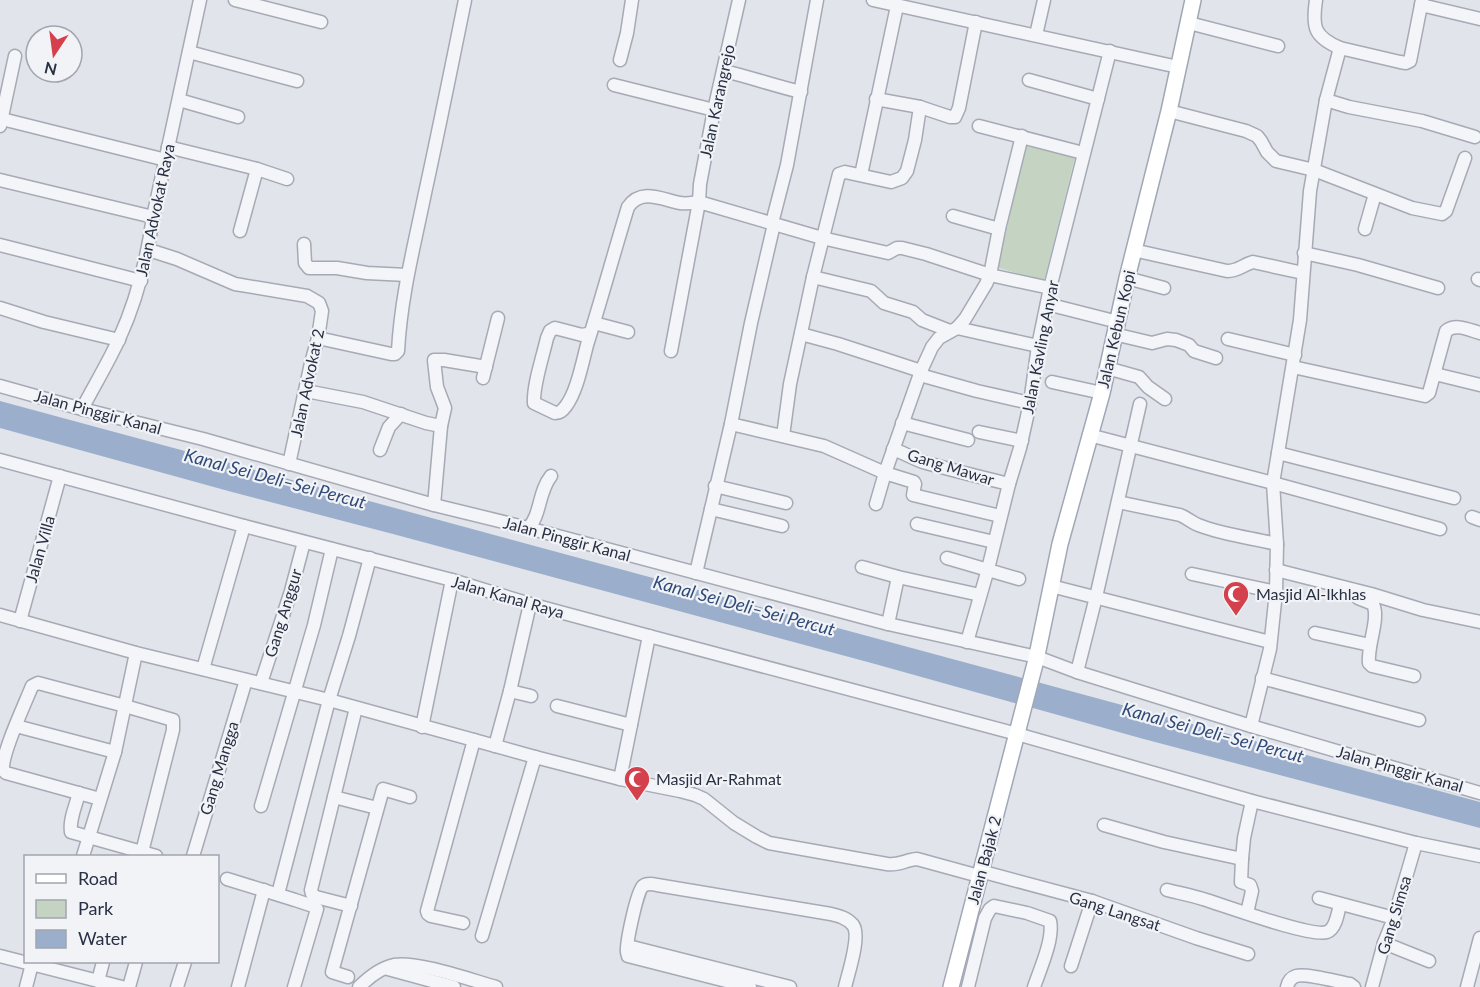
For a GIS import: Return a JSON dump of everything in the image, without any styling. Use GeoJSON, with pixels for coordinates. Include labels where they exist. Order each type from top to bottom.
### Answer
{"type":"FeatureCollection","features":[{"type":"Feature","properties":{"kind":"main road","name":"Jalan Kebun Kopi"},"geometry":{"type":"LineString","coordinates":[[1036,658],[1051,586],[1089,435],[1102,393],[1133,250],[1169,111],[1193,0]]}},
{"type":"Feature","properties":{"kind":"main road","name":"Jalan Bajak 2"},"geometry":{"type":"LineString","coordinates":[[951,987],[1036,658]]}},
{"type":"Feature","properties":{"kind":"street","name":"Jalan Advokat Raya"},"geometry":{"type":"LineString","coordinates":[[82,409],[119,340],[141,281],[200,0]]}},
{"type":"Feature","properties":{"kind":"street"},"geometry":{"type":"LineString","coordinates":[[235,0],[321,22]]}},
{"type":"Feature","properties":{"kind":"street"},"geometry":{"type":"LineString","coordinates":[[318,338],[395,354],[398,351],[399,322],[407,275],[465,0]]}},
{"type":"Feature","properties":{"kind":"street"},"geometry":{"type":"LineString","coordinates":[[620,60],[632,0]]}},
{"type":"Feature","properties":{"kind":"street","name":"Jalan Karangrejo"},"geometry":{"type":"LineString","coordinates":[[670,351],[714,111],[739,0]]}},
{"type":"Feature","properties":{"kind":"street"},"geometry":{"type":"LineString","coordinates":[[696,573],[787,165],[818,0]]}},
{"type":"Feature","properties":{"kind":"street"},"geometry":{"type":"LineString","coordinates":[[873,0],[1179,67]]}},
{"type":"Feature","properties":{"kind":"street"},"geometry":{"type":"LineString","coordinates":[[1036,35],[1044,0]]}},
{"type":"Feature","properties":{"kind":"street"},"geometry":{"type":"LineString","coordinates":[[1316,0],[1316,31],[1324,40],[1340,48],[1406,63],[1410,61],[1422,2],[1480,19]]}},
{"type":"Feature","properties":{"kind":"street"},"geometry":{"type":"LineString","coordinates":[[861,176],[897,6]]}},
{"type":"Feature","properties":{"kind":"street"},"geometry":{"type":"LineString","coordinates":[[876,99],[920,107],[950,117],[957,116],[976,22]]}},
{"type":"Feature","properties":{"kind":"street"},"geometry":{"type":"LineString","coordinates":[[1189,23],[1278,46]]}},
{"type":"Feature","properties":{"kind":"street"},"geometry":{"type":"LineString","coordinates":[[1251,726],[1270,642],[1276,592],[1277,544],[1273,483],[1300,320],[1310,191],[1326,100],[1340,48]]}},
{"type":"Feature","properties":{"kind":"street","name":"Jalan Kavling Anyar"},"geometry":{"type":"LineString","coordinates":[[967,642],[1022,441],[1050,288],[1110,51]]}},
{"type":"Feature","properties":{"kind":"street"},"geometry":{"type":"LineString","coordinates":[[189,52],[297,81]]}},
{"type":"Feature","properties":{"kind":"street"},"geometry":{"type":"LineString","coordinates":[[15,56],[1,123],[166,160]]}},
{"type":"Feature","properties":{"kind":"street"},"geometry":{"type":"LineString","coordinates":[[724,70],[801,92]]}},
{"type":"Feature","properties":{"kind":"street"},"geometry":{"type":"LineString","coordinates":[[1029,81],[1098,99]]}},
{"type":"Feature","properties":{"kind":"street"},"geometry":{"type":"LineString","coordinates":[[614,85],[714,111]]}},
{"type":"Feature","properties":{"kind":"street"},"geometry":{"type":"LineString","coordinates":[[178,100],[238,117]]}},
{"type":"Feature","properties":{"kind":"street"},"geometry":{"type":"LineString","coordinates":[[1326,100],[1349,107],[1422,121],[1475,137]]}},
{"type":"Feature","properties":{"kind":"street"},"geometry":{"type":"LineString","coordinates":[[783,436],[790,384],[822,238],[839,174],[845,172],[891,182],[899,180],[905,175],[915,140],[920,107]]}},
{"type":"Feature","properties":{"kind":"street"},"geometry":{"type":"LineString","coordinates":[[1169,111],[1246,130],[1262,141],[1267,152],[1276,161],[1314,170],[1412,208],[1442,214],[1446,211],[1465,158]]}},
{"type":"Feature","properties":{"kind":"street"},"geometry":{"type":"LineString","coordinates":[[979,126],[1083,153]]}},
{"type":"Feature","properties":{"kind":"street"},"geometry":{"type":"LineString","coordinates":[[876,504],[902,423],[935,342],[970,313],[990,275],[1022,136]]}},
{"type":"Feature","properties":{"kind":"street"},"geometry":{"type":"LineString","coordinates":[[168,147],[257,169],[286,179]]}},
{"type":"Feature","properties":{"kind":"street"},"geometry":{"type":"LineString","coordinates":[[240,231],[257,169]]}},
{"type":"Feature","properties":{"kind":"street"},"geometry":{"type":"LineString","coordinates":[[0,180],[153,217]]}},
{"type":"Feature","properties":{"kind":"street"},"geometry":{"type":"LineString","coordinates":[[1365,229],[1375,194]]}},
{"type":"Feature","properties":{"kind":"street"},"geometry":{"type":"LineString","coordinates":[[593,328],[587,334],[582,335],[555,328],[550,331],[536,384],[534,403],[558,413],[564,408],[572,393],[593,328],[628,207],[632,201],[644,196],[685,203],[699,202],[822,238],[888,253],[902,248],[990,275],[1050,288]]}},
{"type":"Feature","properties":{"kind":"street"},"geometry":{"type":"LineString","coordinates":[[953,216],[999,229]]}},
{"type":"Feature","properties":{"kind":"street"},"geometry":{"type":"LineString","coordinates":[[304,244],[305,263],[309,268],[326,267],[367,273],[407,275]]}},
{"type":"Feature","properties":{"kind":"street"},"geometry":{"type":"LineString","coordinates":[[0,245],[141,281]]}},
{"type":"Feature","properties":{"kind":"street","name":"Jalan Advokat 2"},"geometry":{"type":"LineString","coordinates":[[149,250],[235,284],[307,296],[320,303],[322,311],[318,338],[289,464]]}},
{"type":"Feature","properties":{"kind":"street"},"geometry":{"type":"LineString","coordinates":[[1133,250],[1227,271],[1235,271],[1253,262],[1303,273]]}},
{"type":"Feature","properties":{"kind":"street"},"geometry":{"type":"LineString","coordinates":[[1304,253],[1368,267],[1438,288]]}},
{"type":"Feature","properties":{"kind":"street"},"geometry":{"type":"LineString","coordinates":[[813,277],[872,291],[884,303],[913,312],[922,320],[953,329],[1038,346]]}},
{"type":"Feature","properties":{"kind":"street"},"geometry":{"type":"LineString","coordinates":[[1127,279],[1164,288]]}},
{"type":"Feature","properties":{"kind":"street"},"geometry":{"type":"LineString","coordinates":[[1047,304],[1152,343],[1167,339],[1176,340],[1189,345],[1194,351],[1216,358]]}},
{"type":"Feature","properties":{"kind":"street"},"geometry":{"type":"LineString","coordinates":[[0,308],[44,322],[119,340]]}},
{"type":"Feature","properties":{"kind":"street"},"geometry":{"type":"LineString","coordinates":[[434,505],[445,405],[437,387],[434,360],[444,360],[484,373],[498,318]]}},
{"type":"Feature","properties":{"kind":"street"},"geometry":{"type":"LineString","coordinates":[[1228,339],[1294,361],[1425,396],[1429,393],[1435,375],[1446,331],[1450,327],[1457,326],[1480,333]]}},
{"type":"Feature","properties":{"kind":"street"},"geometry":{"type":"LineString","coordinates":[[593,328],[628,332]]}},
{"type":"Feature","properties":{"kind":"street"},"geometry":{"type":"LineString","coordinates":[[801,334],[977,391],[1030,403]]}},
{"type":"Feature","properties":{"kind":"street"},"geometry":{"type":"LineString","coordinates":[[1107,368],[1139,377],[1148,387],[1165,399]]}},
{"type":"Feature","properties":{"kind":"street"},"geometry":{"type":"LineString","coordinates":[[1435,375],[1480,385]]}},
{"type":"Feature","properties":{"kind":"street"},"geometry":{"type":"LineString","coordinates":[[1052,382],[1102,393]]}},
{"type":"Feature","properties":{"kind":"street","name":"Jalan Pinggir Kanal"},"geometry":{"type":"LineString","coordinates":[[0,386],[203,439],[434,505],[888,624],[1036,658],[1251,726],[1480,793]]}},
{"type":"Feature","properties":{"kind":"street"},"geometry":{"type":"LineString","coordinates":[[306,391],[363,402],[441,426]]}},
{"type":"Feature","properties":{"kind":"street"},"geometry":{"type":"LineString","coordinates":[[1077,672],[1140,404]]}},
{"type":"Feature","properties":{"kind":"street"},"geometry":{"type":"LineString","coordinates":[[380,450],[389,427],[401,414]]}},
{"type":"Feature","properties":{"kind":"street"},"geometry":{"type":"LineString","coordinates":[[902,423],[968,440]]}},
{"type":"Feature","properties":{"kind":"street"},"geometry":{"type":"LineString","coordinates":[[730,424],[810,442],[834,450],[868,467],[914,482],[913,495],[1000,516]]}},
{"type":"Feature","properties":{"kind":"street"},"geometry":{"type":"LineString","coordinates":[[979,432],[1022,441]]}},
{"type":"Feature","properties":{"kind":"street"},"geometry":{"type":"LineString","coordinates":[[1089,435],[1440,529]]}},
{"type":"Feature","properties":{"kind":"street","name":"Gang Mawar"},"geometry":{"type":"LineString","coordinates":[[893,449],[925,462],[1009,484]]}},
{"type":"Feature","properties":{"kind":"street"},"geometry":{"type":"LineString","coordinates":[[1278,453],[1454,498]]}},
{"type":"Feature","properties":{"kind":"street","name":"Jalan Kanal Raya"},"geometry":{"type":"LineString","coordinates":[[0,460],[453,580],[530,604],[649,636],[1017,731]]}},
{"type":"Feature","properties":{"kind":"street","name":"Jalan Villa"},"geometry":{"type":"LineString","coordinates":[[20,621],[60,476]]}},
{"type":"Feature","properties":{"kind":"street"},"geometry":{"type":"LineString","coordinates":[[528,528],[534,521],[544,486],[551,476]]}},
{"type":"Feature","properties":{"kind":"street"},"geometry":{"type":"LineString","coordinates":[[715,486],[786,503]]}},
{"type":"Feature","properties":{"kind":"street"},"geometry":{"type":"LineString","coordinates":[[1118,502],[1180,515],[1199,526],[1277,544]]}},
{"type":"Feature","properties":{"kind":"street"},"geometry":{"type":"LineString","coordinates":[[711,509],[782,526]]}},
{"type":"Feature","properties":{"kind":"street"},"geometry":{"type":"LineString","coordinates":[[917,524],[994,542]]}},
{"type":"Feature","properties":{"kind":"street"},"geometry":{"type":"LineString","coordinates":[[203,669],[244,526]]}},
{"type":"Feature","properties":{"kind":"street","name":"Gang Anggur"},"geometry":{"type":"LineString","coordinates":[[261,683],[289,600],[304,542]]}},
{"type":"Feature","properties":{"kind":"street"},"geometry":{"type":"LineString","coordinates":[[261,806],[314,625],[332,549]]}},
{"type":"Feature","properties":{"kind":"street"},"geometry":{"type":"LineString","coordinates":[[278,894],[329,700],[370,558]]}},
{"type":"Feature","properties":{"kind":"street"},"geometry":{"type":"LineString","coordinates":[[947,558],[1019,579]]}},
{"type":"Feature","properties":{"kind":"street"},"geometry":{"type":"LineString","coordinates":[[862,567],[980,595]]}},
{"type":"Feature","properties":{"kind":"street"},"geometry":{"type":"LineString","coordinates":[[1192,574],[1276,592]]}},
{"type":"Feature","properties":{"kind":"street"},"geometry":{"type":"LineString","coordinates":[[1276,575],[1371,594],[1423,610],[1480,622]]}},
{"type":"Feature","properties":{"kind":"street"},"geometry":{"type":"LineString","coordinates":[[1276,575],[1373,603],[1377,611],[1368,660],[1372,666],[1414,676]]}},
{"type":"Feature","properties":{"kind":"street"},"geometry":{"type":"LineString","coordinates":[[888,624],[898,577]]}},
{"type":"Feature","properties":{"kind":"street"},"geometry":{"type":"LineString","coordinates":[[422,727],[453,580]]}},
{"type":"Feature","properties":{"kind":"street"},"geometry":{"type":"LineString","coordinates":[[1051,586],[1270,642]]}},
{"type":"Feature","properties":{"kind":"street"},"geometry":{"type":"LineString","coordinates":[[495,746],[530,604]]}},
{"type":"Feature","properties":{"kind":"street","name":"Gang Langsat"},"geometry":{"type":"LineString","coordinates":[[0,615],[136,653],[329,700],[535,757],[620,779],[680,791],[704,799],[734,823],[769,843],[895,865],[917,859],[1092,901],[1248,954]]}},
{"type":"Feature","properties":{"kind":"street"},"geometry":{"type":"LineString","coordinates":[[1315,633],[1370,645]]}},
{"type":"Feature","properties":{"kind":"street"},"geometry":{"type":"LineString","coordinates":[[620,779],[649,636]]}},
{"type":"Feature","properties":{"kind":"street"},"geometry":{"type":"LineString","coordinates":[[83,855],[115,752],[136,653]]}},
{"type":"Feature","properties":{"kind":"street"},"geometry":{"type":"LineString","coordinates":[[1263,678],[1419,720]]}},
{"type":"Feature","properties":{"kind":"street","name":"Gang Mangga"},"geometry":{"type":"LineString","coordinates":[[193,855],[246,680]]}},
{"type":"Feature","properties":{"kind":"street"},"geometry":{"type":"LineString","coordinates":[[100,799],[3,770],[2,766],[16,726],[32,686],[35,684],[173,720],[142,852]]}},
{"type":"Feature","properties":{"kind":"street"},"geometry":{"type":"LineString","coordinates":[[510,691],[531,696]]}},
{"type":"Feature","properties":{"kind":"street"},"geometry":{"type":"LineString","coordinates":[[557,706],[631,725]]}},
{"type":"Feature","properties":{"kind":"street"},"geometry":{"type":"LineString","coordinates":[[351,906],[316,897],[311,892],[356,708]]}},
{"type":"Feature","properties":{"kind":"street"},"geometry":{"type":"LineString","coordinates":[[16,726],[115,752]]}},
{"type":"Feature","properties":{"kind":"street"},"geometry":{"type":"LineString","coordinates":[[1017,731],[1252,801],[1416,843],[1480,856]]}},
{"type":"Feature","properties":{"kind":"street"},"geometry":{"type":"LineString","coordinates":[[463,923],[432,916],[427,911],[474,740]]}},
{"type":"Feature","properties":{"kind":"street"},"geometry":{"type":"LineString","coordinates":[[482,936],[535,757]]}},
{"type":"Feature","properties":{"kind":"street"},"geometry":{"type":"LineString","coordinates":[[348,977],[332,972],[382,789],[410,797]]}},
{"type":"Feature","properties":{"kind":"street"},"geometry":{"type":"LineString","coordinates":[[79,793],[70,830],[73,833],[152,855]]}},
{"type":"Feature","properties":{"kind":"street"},"geometry":{"type":"LineString","coordinates":[[334,797],[377,808]]}},
{"type":"Feature","properties":{"kind":"street"},"geometry":{"type":"LineString","coordinates":[[1247,913],[1252,891],[1250,885],[1240,882],[1244,838],[1252,801]]}},
{"type":"Feature","properties":{"kind":"street"},"geometry":{"type":"LineString","coordinates":[[1104,825],[1164,842],[1242,859]]}},
{"type":"Feature","properties":{"kind":"street","name":"Gang Simsa"},"geometry":{"type":"LineString","coordinates":[[1372,987],[1416,843]]}},
{"type":"Feature","properties":{"kind":"street"},"geometry":{"type":"LineString","coordinates":[[227,879],[313,906],[317,910],[294,987]]}},
{"type":"Feature","properties":{"kind":"street"},"geometry":{"type":"LineString","coordinates":[[750,987],[704,981],[629,957],[628,946],[638,895],[642,887],[650,884],[846,918],[855,929],[854,952],[845,987]]}},
{"type":"Feature","properties":{"kind":"street"},"geometry":{"type":"LineString","coordinates":[[238,987],[264,890]]}},
{"type":"Feature","properties":{"kind":"street"},"geometry":{"type":"LineString","coordinates":[[1167,890],[1308,931],[1324,933],[1333,927],[1340,904]]}},
{"type":"Feature","properties":{"kind":"street"},"geometry":{"type":"LineString","coordinates":[[1318,898],[1394,918]]}},
{"type":"Feature","properties":{"kind":"street"},"geometry":{"type":"LineString","coordinates":[[1071,966],[1092,901]]}},
{"type":"Feature","properties":{"kind":"street"},"geometry":{"type":"LineString","coordinates":[[968,987],[985,918],[994,906],[1050,921],[1047,947],[1034,987]]}},
{"type":"Feature","properties":{"kind":"street"},"geometry":{"type":"LineString","coordinates":[[1467,987],[1480,938]]}},
{"type":"Feature","properties":{"kind":"street"},"geometry":{"type":"LineString","coordinates":[[1384,943],[1429,961]]}},
{"type":"Feature","properties":{"kind":"street"},"geometry":{"type":"LineString","coordinates":[[628,946],[790,987]]}},
{"type":"Feature","properties":{"kind":"street"},"geometry":{"type":"LineString","coordinates":[[0,956],[24,962]]}},
{"type":"Feature","properties":{"kind":"street"},"geometry":{"type":"LineString","coordinates":[[28,963],[52,965],[122,987]]}},
{"type":"Feature","properties":{"kind":"street"},"geometry":{"type":"LineString","coordinates":[[98,981],[103,963]]}},
{"type":"Feature","properties":{"kind":"street"},"geometry":{"type":"LineString","coordinates":[[129,987],[136,963]]}},
{"type":"Feature","properties":{"kind":"street"},"geometry":{"type":"LineString","coordinates":[[177,987],[185,963]]}},
{"type":"Feature","properties":{"kind":"street"},"geometry":{"type":"LineString","coordinates":[[26,987],[32,964]]}},
{"type":"Feature","properties":{"kind":"street"},"geometry":{"type":"LineString","coordinates":[[358,987],[378,971],[405,964],[496,987]]}},
{"type":"Feature","properties":{"kind":"street"},"geometry":{"type":"LineString","coordinates":[[386,968],[454,987]]}},
{"type":"Feature","properties":{"kind":"street"},"geometry":{"type":"LineString","coordinates":[[1287,987],[1290,980],[1296,976],[1350,984],[1354,987]]}},
{"type":"Feature","properties":{"kind":"green space"},"geometry":{"type":"Polygon","coordinates":[[[1023,142],[1076,153],[1044,281],[996,267],[1007,229],[1023,142]]]}},
{"type":"Feature","properties":{"kind":"water","name":"Kanal Sei Deli–Sei Percut"},"geometry":{"type":"Polygon","coordinates":[[[0,401],[1480,802],[1480,828],[1140,738],[875,664],[0,428],[0,401]]]}},
{"type":"Feature","properties":{"kind":"place","name":"Masjid Al-Ikhlas"},"geometry":{"type":"Point","coordinates":[1236,617]}},
{"type":"Feature","properties":{"kind":"place","name":"Masjid Ar-Rahmat"},"geometry":{"type":"Point","coordinates":[637,802]}}]}
